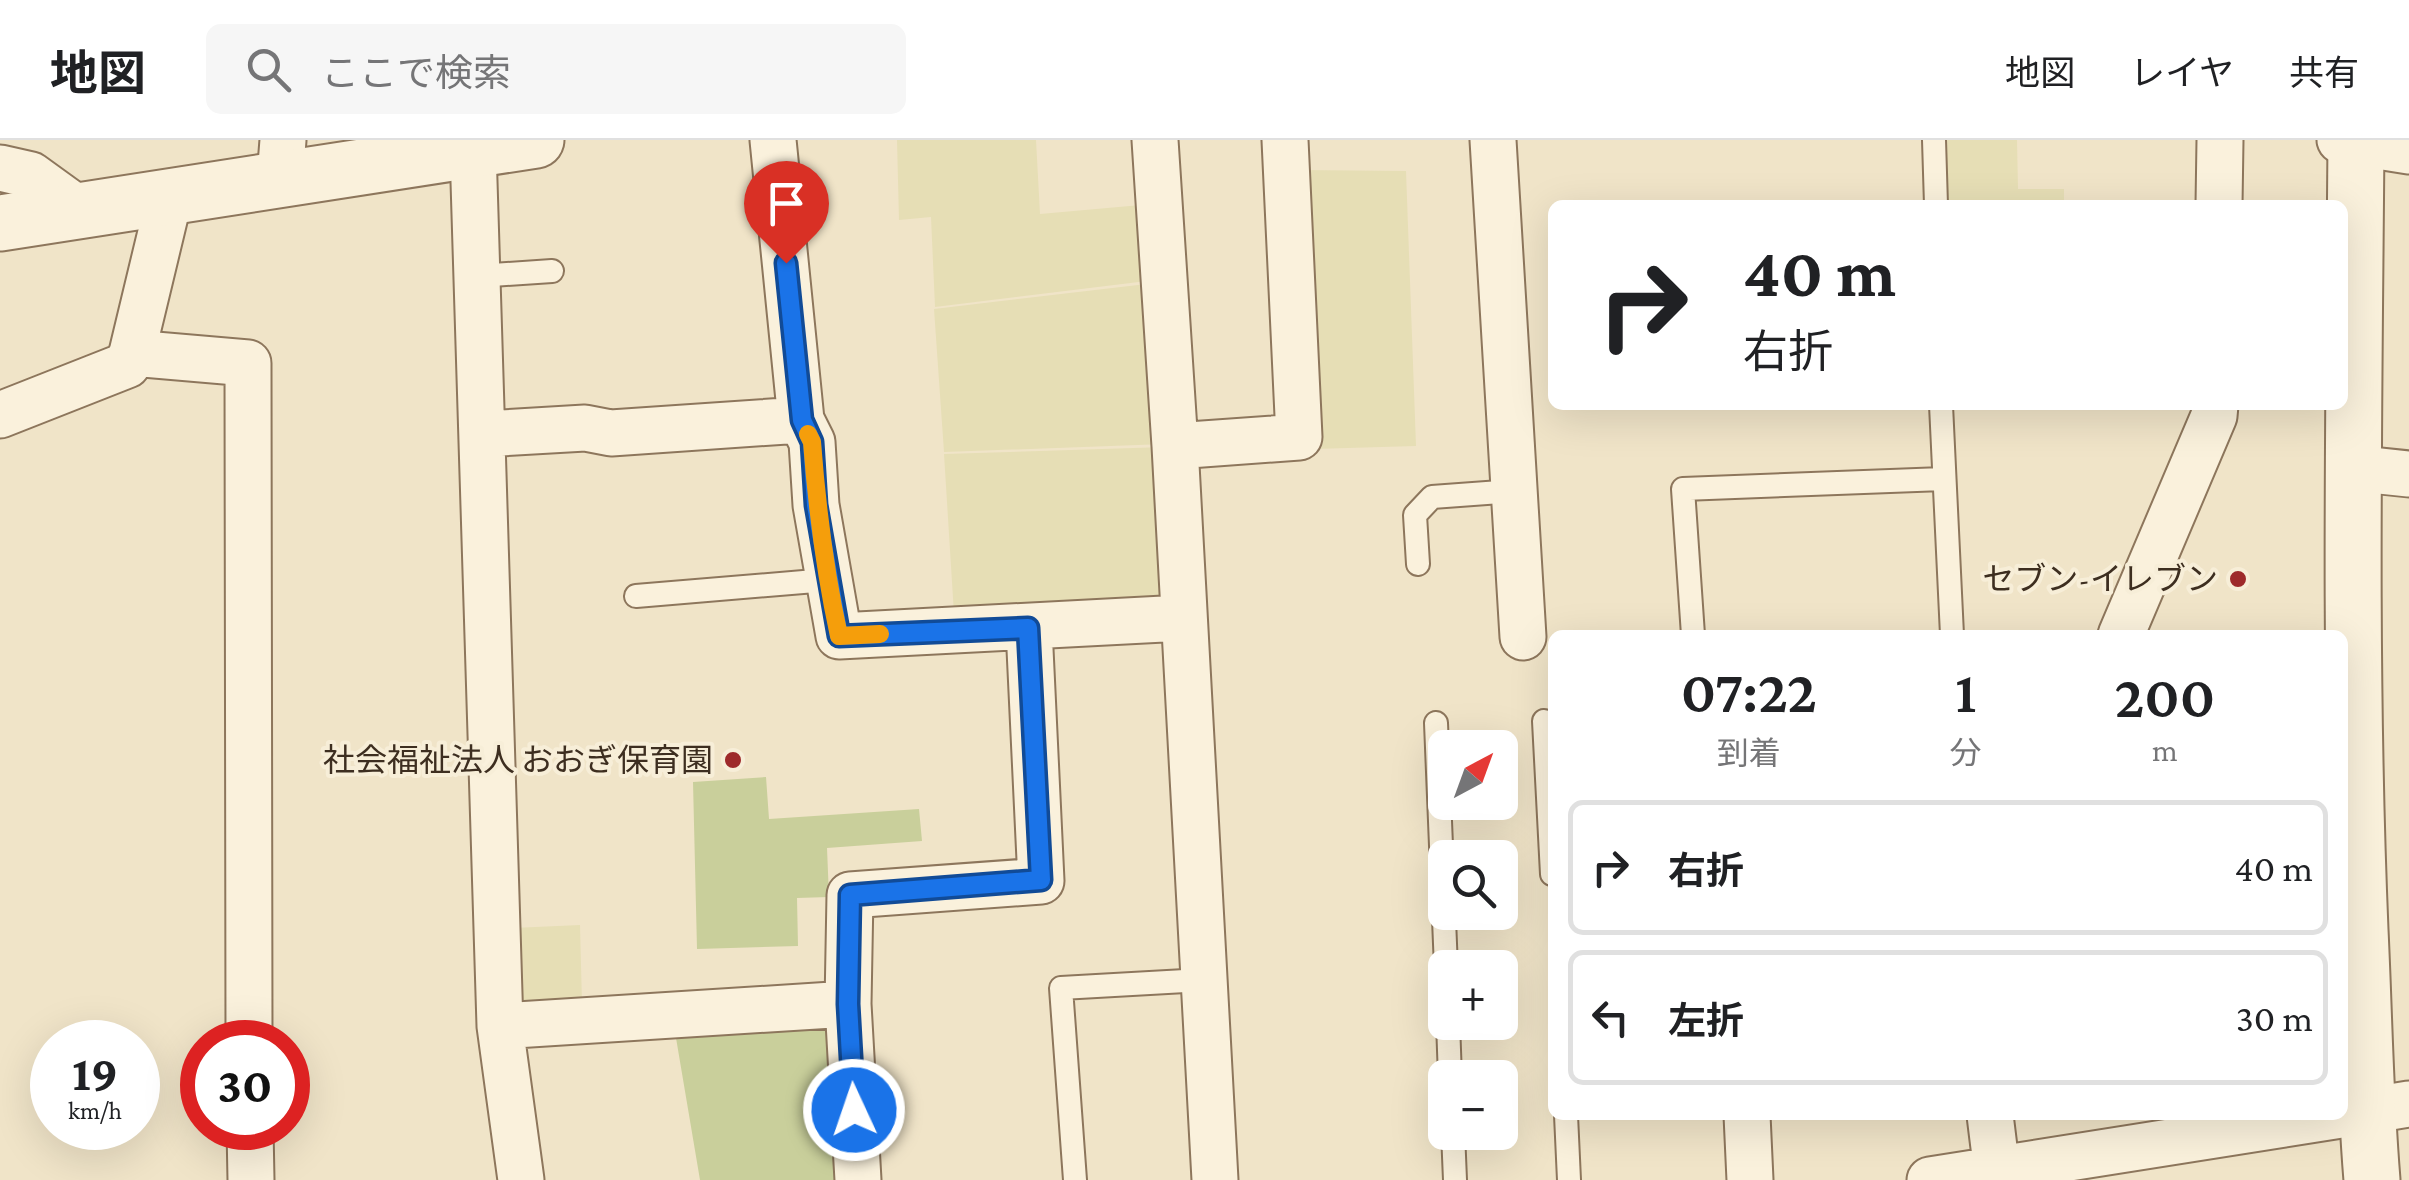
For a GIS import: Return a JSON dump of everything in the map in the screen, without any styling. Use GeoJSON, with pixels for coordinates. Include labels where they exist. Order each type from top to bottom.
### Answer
{"type":"FeatureCollection","features":[{"type":"Feature","properties":{"kind":"street"},"geometry":{"type":"LineString","coordinates":[[0,222],[170,195],[282,159],[473,150],[536,140]]}},
{"type":"Feature","properties":{"kind":"street"},"geometry":{"type":"LineString","coordinates":[[773,140],[802,420],[812,442],[816,505],[839,636],[1182,618]]}},
{"type":"Feature","properties":{"kind":"street"},"geometry":{"type":"LineString","coordinates":[[1155,140],[1215,1180]]}},
{"type":"Feature","properties":{"kind":"street"},"geometry":{"type":"LineString","coordinates":[[1175,446],[1299,437],[1285,140]]}},
{"type":"Feature","properties":{"kind":"street"},"geometry":{"type":"LineString","coordinates":[[1493,140],[1523,637]]}},
{"type":"Feature","properties":{"kind":"street"},"geometry":{"type":"LineString","coordinates":[[2219,200],[2220,140]]}},
{"type":"Feature","properties":{"kind":"street"},"geometry":{"type":"LineString","coordinates":[[2372,1180],[2365,1111],[2355,808],[2350,141],[2409,150]]}},
{"type":"Feature","properties":{"kind":"street"},"geometry":{"type":"LineString","coordinates":[[473,150],[500,1026],[522,1180]]}},
{"type":"Feature","properties":{"kind":"street"},"geometry":{"type":"LineString","coordinates":[[0,168],[31,175],[78,209]]}},
{"type":"Feature","properties":{"kind":"street"},"geometry":{"type":"LineString","coordinates":[[0,415],[127,365],[170,195]]}},
{"type":"Feature","properties":{"kind":"street"},"geometry":{"type":"LineString","coordinates":[[132,353],[248,363],[249,1020]]}},
{"type":"Feature","properties":{"kind":"street"},"geometry":{"type":"LineString","coordinates":[[2122,630],[2214,410]]}},
{"type":"Feature","properties":{"kind":"street"},"geometry":{"type":"LineString","coordinates":[[484,434],[586,428],[611,433],[802,420]]}},
{"type":"Feature","properties":{"kind":"street"},"geometry":{"type":"LineString","coordinates":[[2352,468],[2409,474]]}},
{"type":"Feature","properties":{"kind":"street"},"geometry":{"type":"LineString","coordinates":[[858,1180],[848,1004],[850,895],[1041,880],[1028,628]]}},
{"type":"Feature","properties":{"kind":"street"},"geometry":{"type":"LineString","coordinates":[[500,1026],[848,1004]]}},
{"type":"Feature","properties":{"kind":"street"},"geometry":{"type":"LineString","coordinates":[[1746,1120],[1750,1180]]}},
{"type":"Feature","properties":{"kind":"street"},"geometry":{"type":"LineString","coordinates":[[1991,1120],[1997,1175]]}},
{"type":"Feature","properties":{"kind":"street"},"geometry":{"type":"LineString","coordinates":[[1930,1180],[1997,1175],[2313,1120]]}},
{"type":"Feature","properties":{"kind":"street"},"geometry":{"type":"LineString","coordinates":[[251,1150],[252,1180]]}},
{"type":"Feature","properties":{"kind":"lane"},"geometry":{"type":"LineString","coordinates":[[1934,140],[1936,200]]}},
{"type":"Feature","properties":{"kind":"lane"},"geometry":{"type":"LineString","coordinates":[[478,276],[552,271]]}},
{"type":"Feature","properties":{"kind":"lane"},"geometry":{"type":"LineString","coordinates":[[1941,410],[1952,630]]}},
{"type":"Feature","properties":{"kind":"lane"},"geometry":{"type":"LineString","coordinates":[[1693,630],[1683,489],[1943,479]]}},
{"type":"Feature","properties":{"kind":"lane"},"geometry":{"type":"LineString","coordinates":[[1418,564],[1415,515],[1432,496],[1514,491]]}},
{"type":"Feature","properties":{"kind":"lane"},"geometry":{"type":"LineString","coordinates":[[636,596],[827,580]]}},
{"type":"Feature","properties":{"kind":"lane"},"geometry":{"type":"LineString","coordinates":[[1544,721],[1548,798]]}},
{"type":"Feature","properties":{"kind":"lane"},"geometry":{"type":"LineString","coordinates":[[1436,723],[1445,950]]}},
{"type":"Feature","properties":{"kind":"lane"},"geometry":{"type":"LineString","coordinates":[[1075,1180],[1060,988],[1203,980]]}},
{"type":"Feature","properties":{"kind":"lane"},"geometry":{"type":"LineString","coordinates":[[1566,1120],[1569,1180]]}},
{"type":"Feature","properties":{"kind":"lane"},"geometry":{"type":"LineString","coordinates":[[1453,1150],[1454,1180]]}},
{"type":"Feature","properties":{"kind":"shaded area"},"geometry":{"type":"Polygon","coordinates":[[[897,140],[1036,140],[1040,214],[1152,204],[1155,280],[935,307],[931,217],[899,220],[897,140]]]}},
{"type":"Feature","properties":{"kind":"shaded area"},"geometry":{"type":"Polygon","coordinates":[[[1945,140],[2017,140],[2018,189],[2064,189],[2064,200],[1947,200],[1945,140]]]}},
{"type":"Feature","properties":{"kind":"shaded area"},"geometry":{"type":"Polygon","coordinates":[[[1298,170],[1406,171],[1416,446],[1314,449],[1298,170]]]}},
{"type":"Feature","properties":{"kind":"shaded area"},"geometry":{"type":"Polygon","coordinates":[[[1155,283],[1165,444],[944,452],[934,309],[1155,283]]]}},
{"type":"Feature","properties":{"kind":"shaded area"},"geometry":{"type":"Polygon","coordinates":[[[1165,447],[1171,589],[1160,603],[954,614],[944,454],[1165,447]]]}},
{"type":"Feature","properties":{"kind":"shaded area"},"geometry":{"type":"Polygon","coordinates":[[[580,925],[582,1004],[530,1007],[514,993],[513,928],[580,925]]]}},
{"type":"Feature","properties":{"kind":"green space"},"geometry":{"type":"Polygon","coordinates":[[[766,777],[769,819],[919,809],[922,841],[827,848],[829,897],[797,898],[798,946],[697,949],[693,782],[766,777]]]}},
{"type":"Feature","properties":{"kind":"green space"},"geometry":{"type":"Polygon","coordinates":[[[821,1022],[838,1036],[843,1180],[700,1180],[675,1032],[821,1022]]]}},
{"type":"Feature","properties":{"kind":"slow traffic"},"geometry":{"type":"LineString","coordinates":[[808,434],[827,580],[839,636],[880,634]]}},
{"type":"Feature","properties":{"kind":"place","name":"セブン-イレブン"},"geometry":{"type":"Point","coordinates":[2238,579]}},
{"type":"Feature","properties":{"kind":"place","name":"社会福祉法人 おおぎ保育園"},"geometry":{"type":"Point","coordinates":[733,760]}},
{"type":"Feature","properties":{"kind":"route"},"geometry":{"type":"LineString","coordinates":[[786,263],[802,420],[812,442],[816,505],[839,636],[1028,628],[1041,880],[850,895],[848,1004],[854,1110]]}}]}
